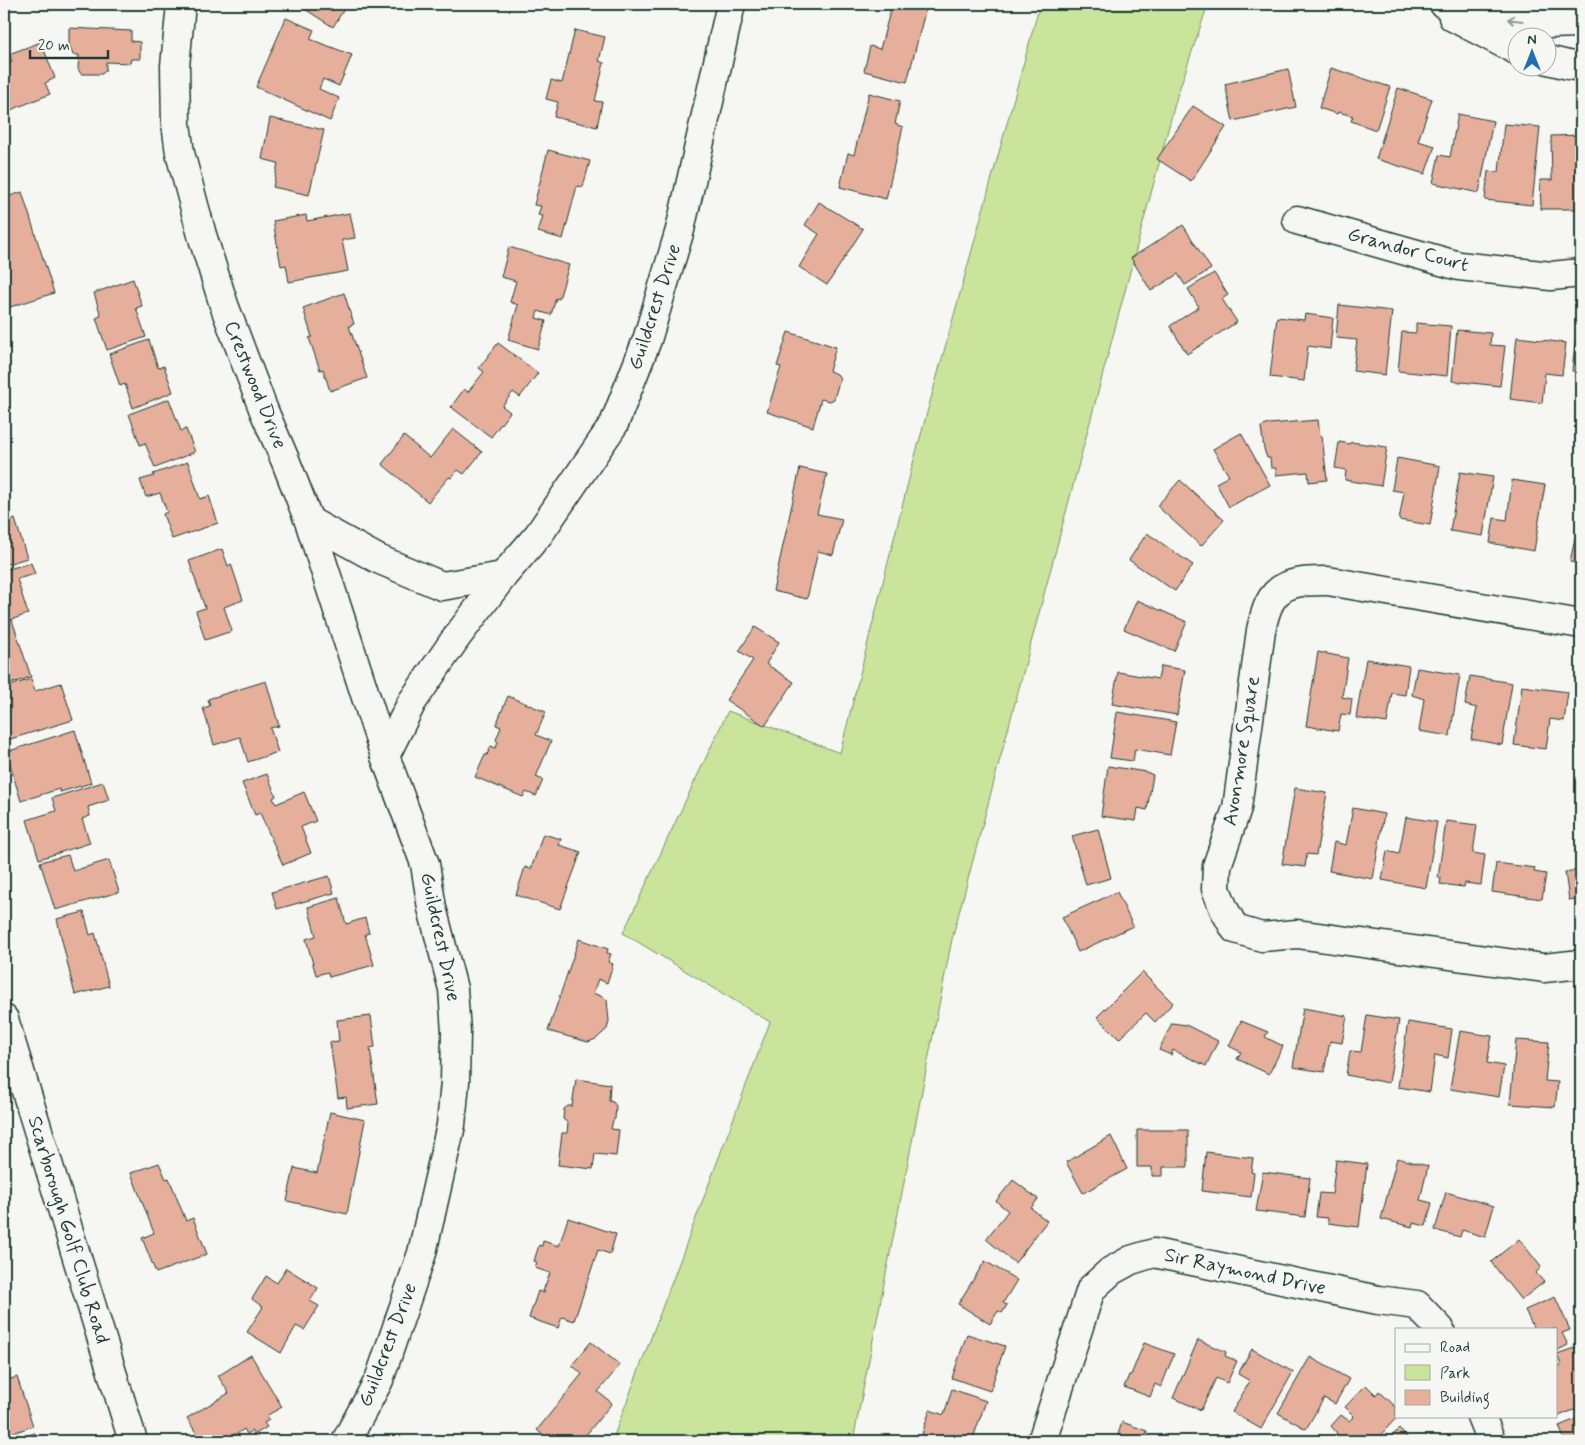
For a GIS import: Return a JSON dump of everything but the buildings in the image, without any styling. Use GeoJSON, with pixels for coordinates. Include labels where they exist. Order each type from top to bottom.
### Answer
{"type":"FeatureCollection","features":[{"type":"Feature","properties":{"kind":"street","name":"Crestwood Drive"},"geometry":{"type":"LineString","coordinates":[[181,4],[175,66],[176,124],[180,153],[202,235],[224,305],[308,520],[385,756]]}},
{"type":"Feature","properties":{"kind":"street","name":"Guildcrest Drive"},"geometry":{"type":"LineString","coordinates":[[346,1441],[379,1380],[422,1253],[451,1125],[455,1082],[456,1032],[454,989],[432,908],[425,864],[385,756],[412,702],[456,638],[502,576],[539,534],[614,424],[647,340],[680,230],[731,4]]}},
{"type":"Feature","properties":{"kind":"street"},"geometry":{"type":"LineString","coordinates":[[1430,4],[1508,47]]}},
{"type":"Feature","properties":{"kind":"street"},"geometry":{"type":"LineString","coordinates":[[1444,4],[1499,18],[1547,24],[1581,23]]}},
{"type":"Feature","properties":{"kind":"street"},"geometry":{"type":"LineString","coordinates":[[1558,62],[1581,66]]}},
{"type":"Feature","properties":{"kind":"street","name":"Grandor Court"},"geometry":{"type":"LineString","coordinates":[[1297,220],[1459,266],[1551,276],[1581,274]]}},
{"type":"Feature","properties":{"kind":"street"},"geometry":{"type":"LineString","coordinates":[[308,520],[378,559],[442,586],[502,576]]}},
{"type":"Feature","properties":{"kind":"street","name":"Avonmore Square"},"geometry":{"type":"LineString","coordinates":[[1581,624],[1328,581],[1304,581],[1281,588],[1269,603],[1260,630],[1237,808],[1217,866],[1216,889],[1235,929],[1262,937],[1297,934],[1544,968],[1581,964]]}},
{"type":"Feature","properties":{"kind":"street","name":"Scarborough Golf Club Road"},"geometry":{"type":"LineString","coordinates":[[4,1019],[133,1441]]}},
{"type":"Feature","properties":{"kind":"street","name":"Sir Raymond Drive"},"geometry":{"type":"LineString","coordinates":[[1042,1441],[1091,1289],[1130,1260],[1154,1253],[1378,1300],[1417,1305],[1439,1328]]}},
{"type":"Feature","properties":{"kind":"street"},"geometry":{"type":"LineString","coordinates":[[1482,1418],[1491,1441]]}},
{"type":"Feature","properties":{"kind":"green space"},"geometry":{"type":"Polygon","coordinates":[[[1040,4],[1208,4],[1177,96],[952,939],[853,1441],[612,1441],[770,1022],[623,933],[728,711],[840,753],[912,467],[1040,4]]]}}]}
